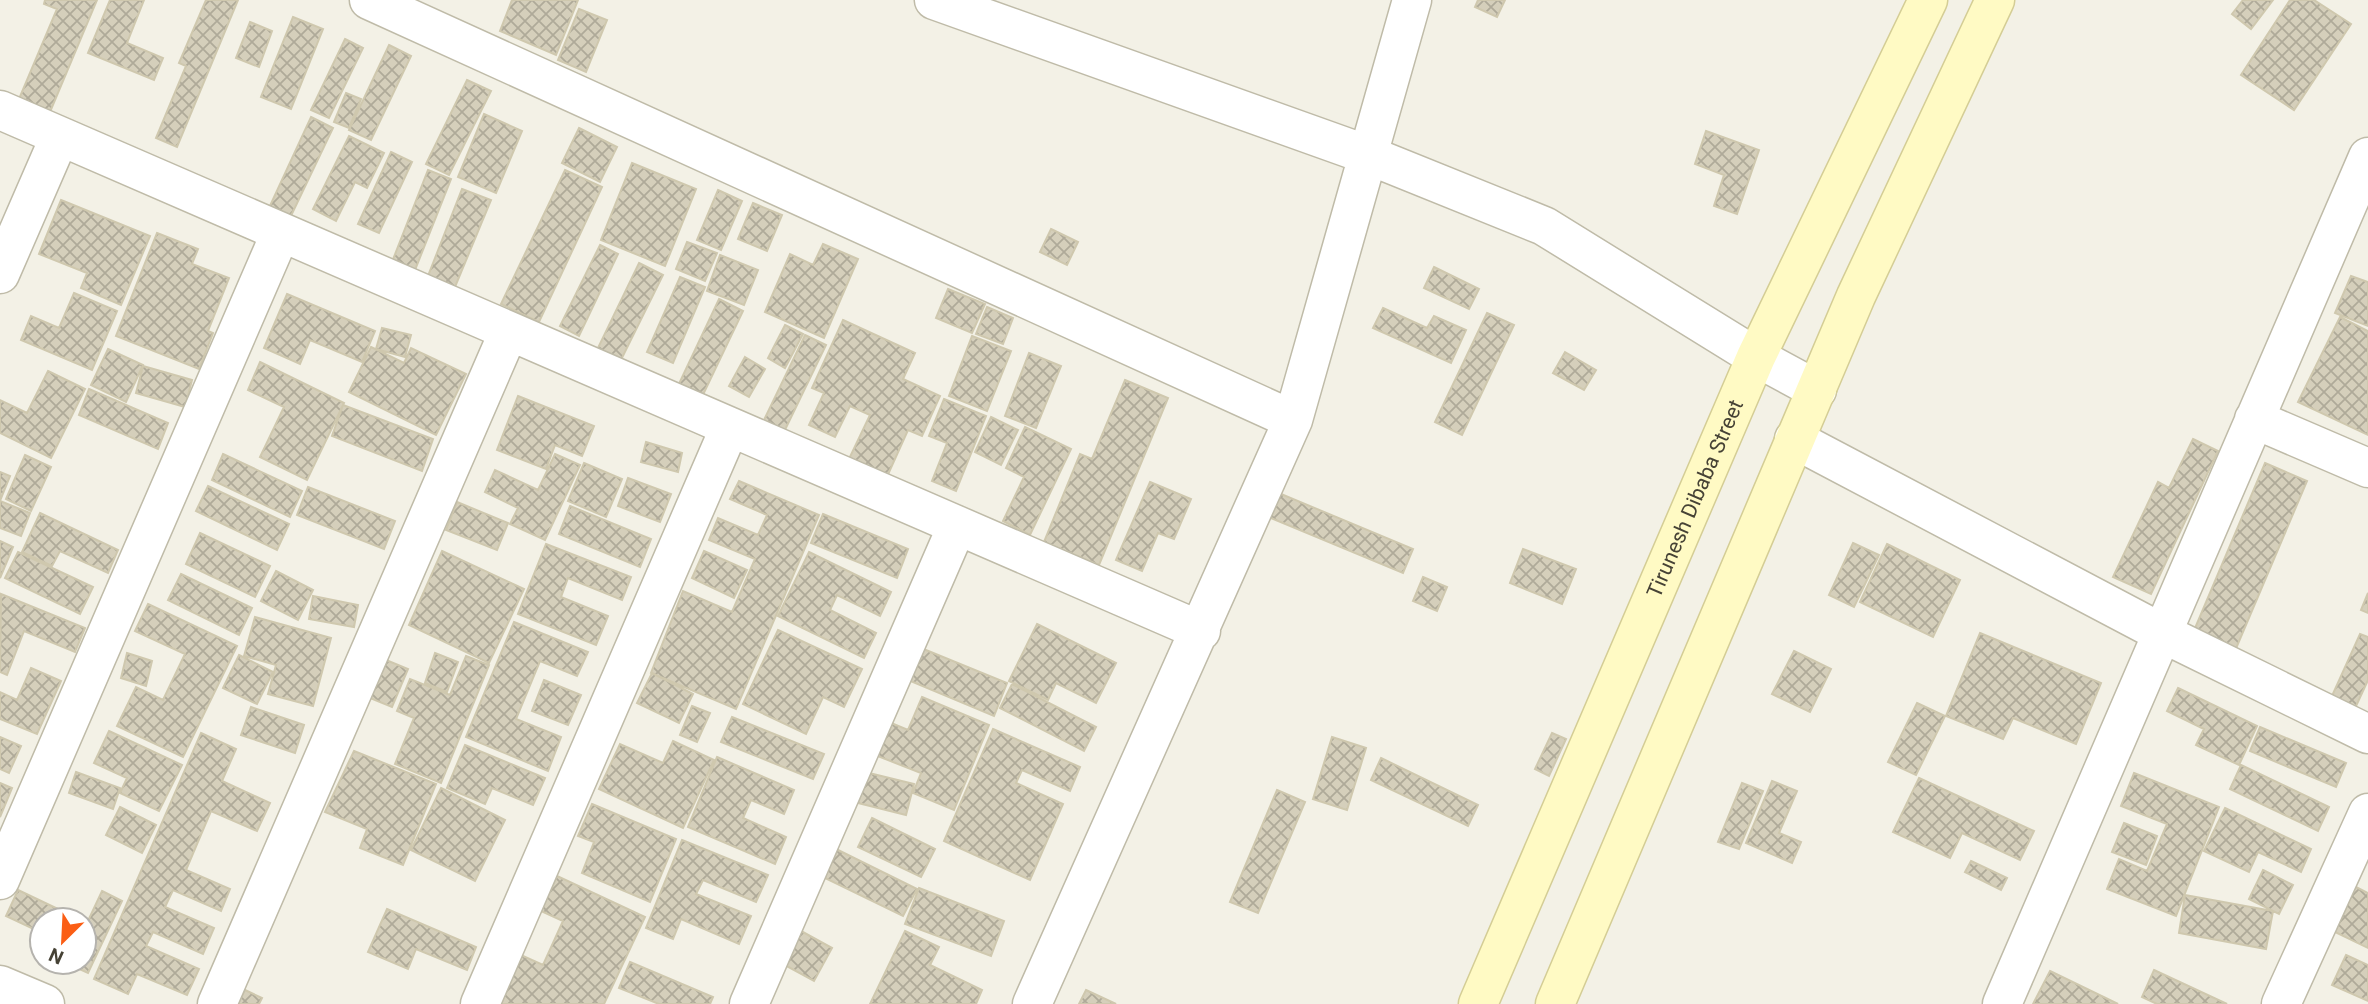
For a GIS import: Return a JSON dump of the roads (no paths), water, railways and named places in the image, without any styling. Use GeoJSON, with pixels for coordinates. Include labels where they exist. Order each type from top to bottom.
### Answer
{"type":"FeatureCollection","features":[{"type":"Feature","properties":{"kind":"street"},"geometry":{"type":"LineString","coordinates":[[369,0],[1293,420]]}},
{"type":"Feature","properties":{"kind":"street"},"geometry":{"type":"LineString","coordinates":[[934,0],[1368,155],[1544,226],[1756,357],[1817,390]]}},
{"type":"Feature","properties":{"kind":"street"},"geometry":{"type":"LineString","coordinates":[[1032,1004],[1293,420],[1412,0]]}},
{"type":"Feature","properties":{"kind":"street","name":"Tirunesh Dibaba Street"},"geometry":{"type":"LineString","coordinates":[[1478,1004],[1756,357],[1928,0]]}},
{"type":"Feature","properties":{"kind":"street"},"geometry":{"type":"LineString","coordinates":[[1555,1004],[1856,296],[1995,0]]}},
{"type":"Feature","properties":{"kind":"street"},"geometry":{"type":"LineString","coordinates":[[0,110],[1201,631]]}},
{"type":"Feature","properties":{"kind":"street"},"geometry":{"type":"LineString","coordinates":[[0,274],[60,136]]}},
{"type":"Feature","properties":{"kind":"street"},"geometry":{"type":"LineString","coordinates":[[2001,1004],[2160,632],[2364,175]]}},
{"type":"Feature","properties":{"kind":"street"},"geometry":{"type":"LineString","coordinates":[[0,880],[281,232]]}},
{"type":"Feature","properties":{"kind":"street"},"geometry":{"type":"LineString","coordinates":[[217,1004],[509,331]]}},
{"type":"Feature","properties":{"kind":"street"},"geometry":{"type":"LineString","coordinates":[[2255,419],[2368,468]]}},
{"type":"Feature","properties":{"kind":"street"},"geometry":{"type":"LineString","coordinates":[[480,1004],[730,427]]}},
{"type":"Feature","properties":{"kind":"street"},"geometry":{"type":"LineString","coordinates":[[1794,439],[2160,632],[2368,734]]}},
{"type":"Feature","properties":{"kind":"street"},"geometry":{"type":"LineString","coordinates":[[749,1004],[957,526]]}},
{"type":"Feature","properties":{"kind":"street"},"geometry":{"type":"LineString","coordinates":[[2281,1004],[2368,813]]}}]}
